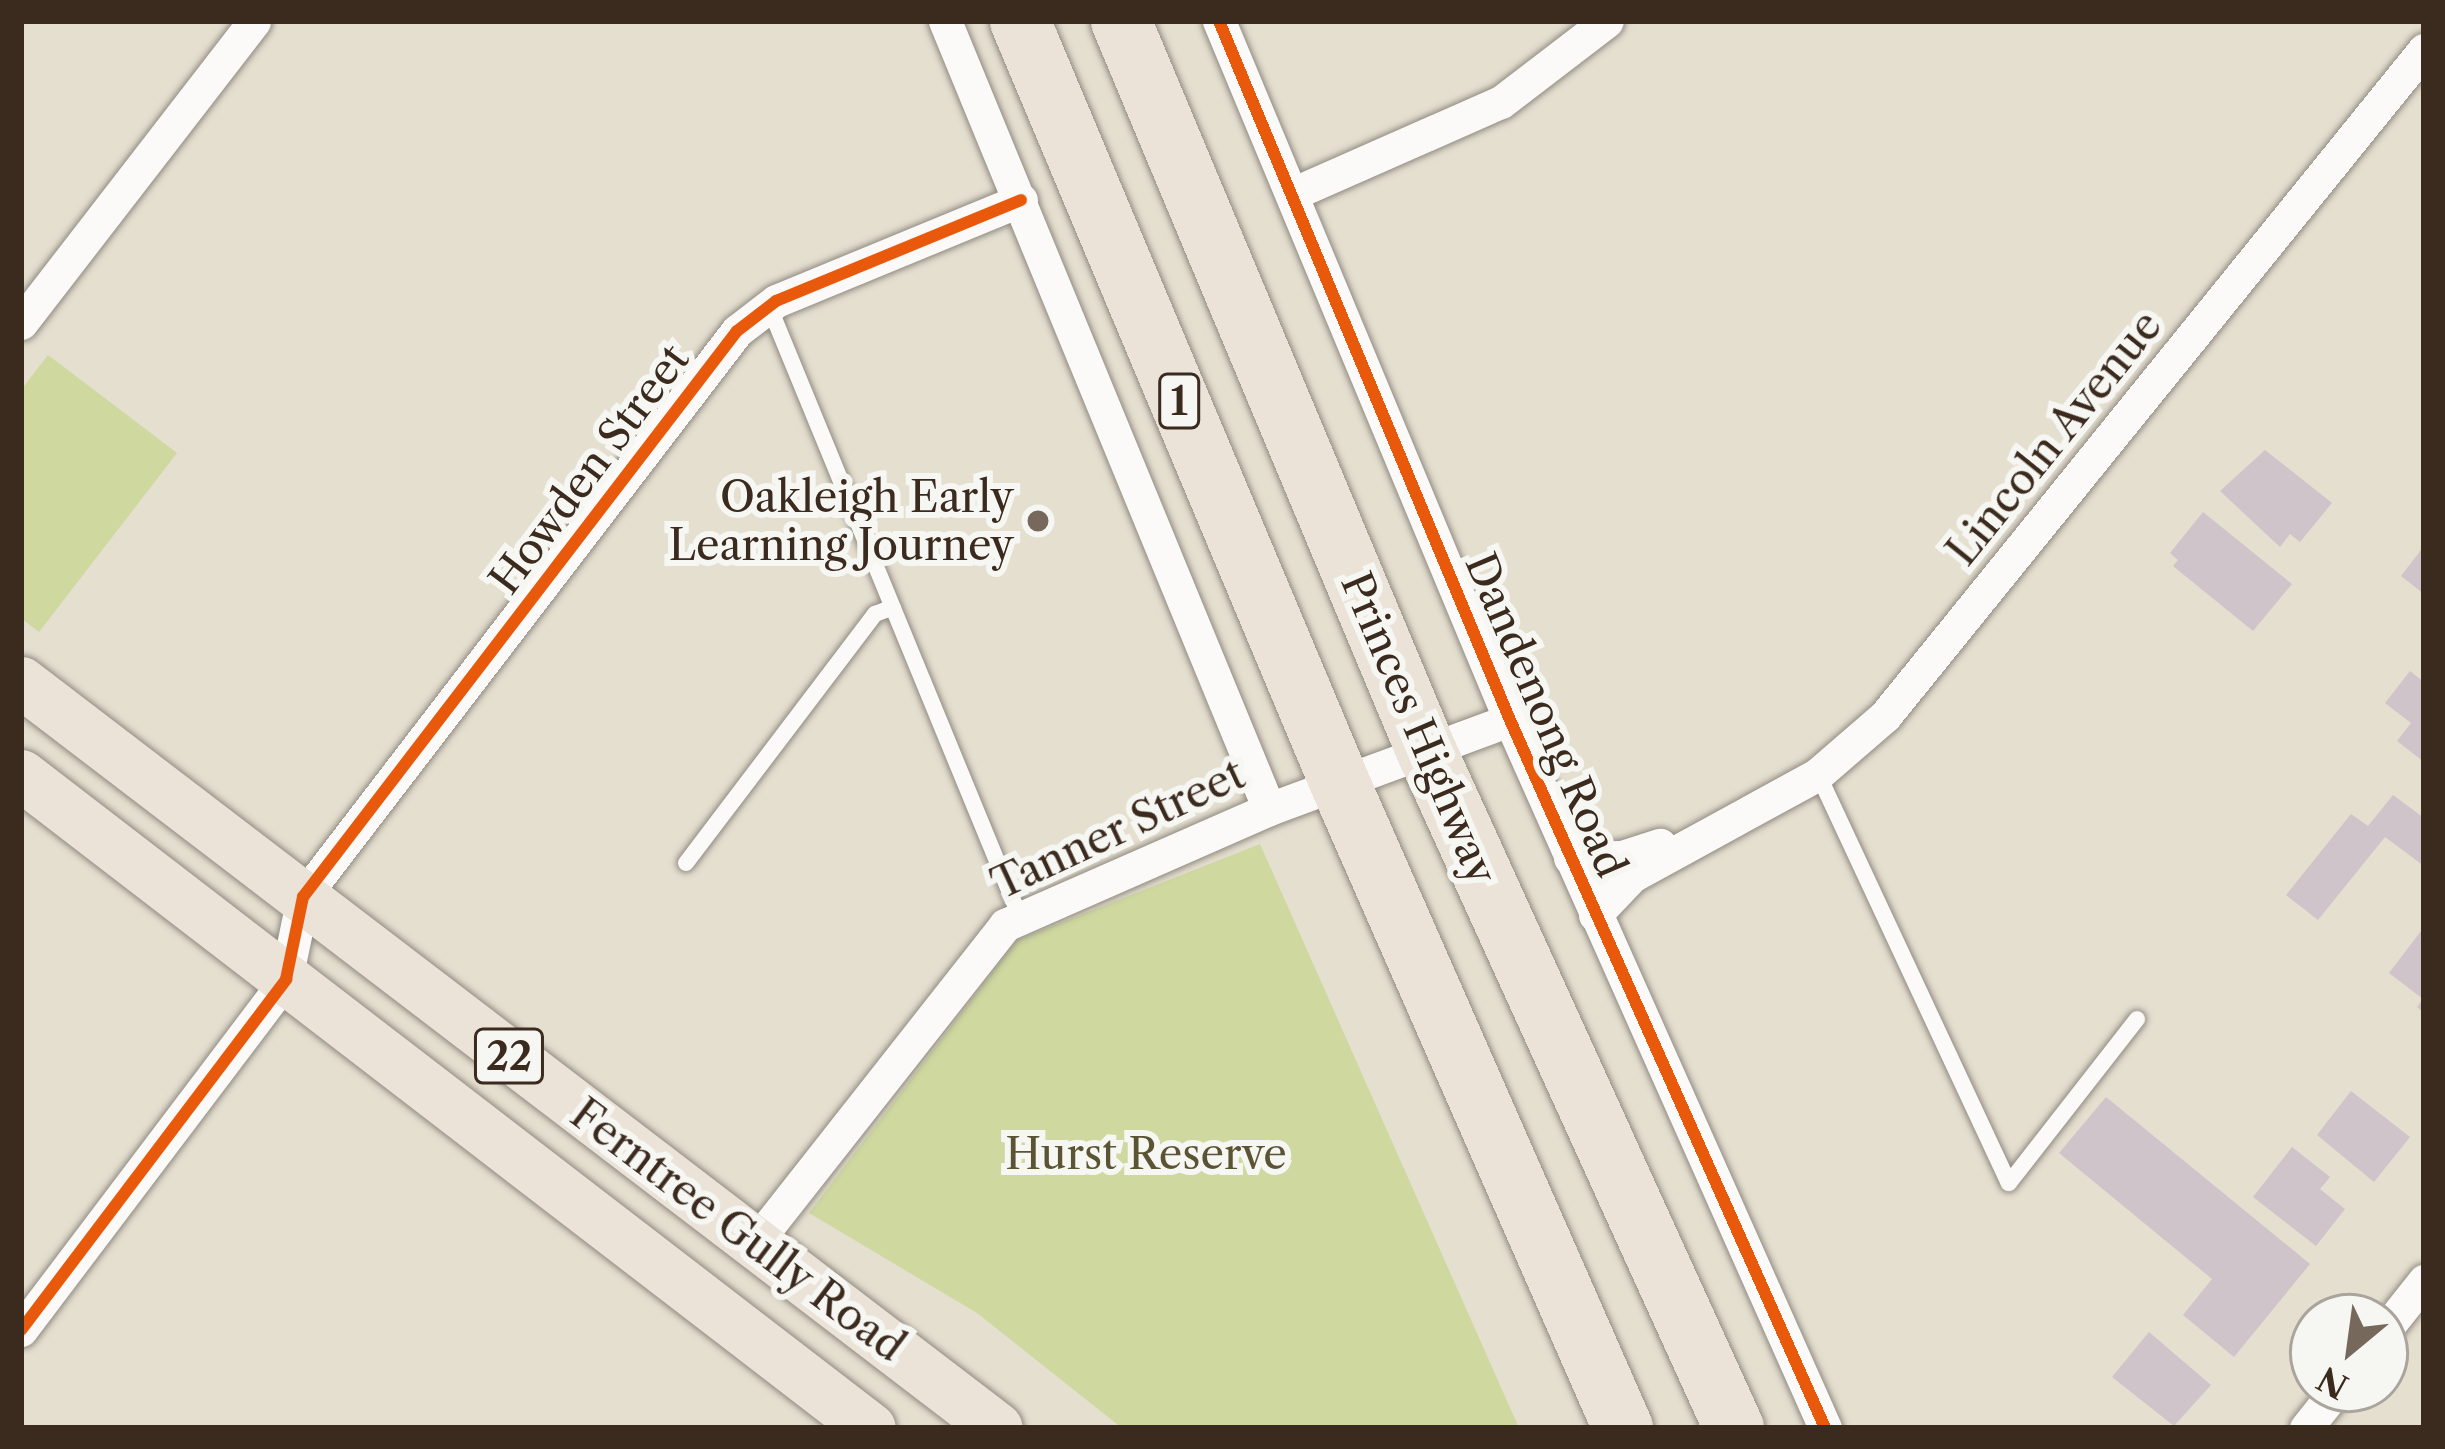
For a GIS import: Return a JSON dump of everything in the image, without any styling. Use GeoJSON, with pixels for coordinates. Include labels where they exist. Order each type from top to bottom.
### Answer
{"type":"FeatureCollection","features":[{"type":"Feature","properties":{"kind":"highway","name":"1"},"geometry":{"type":"LineString","coordinates":[[1020,21],[1339,781],[1623,1428]]}},
{"type":"Feature","properties":{"kind":"highway","name":"Princes Highway"},"geometry":{"type":"LineString","coordinates":[[1121,21],[1426,750],[1733,1428]]}},
{"type":"Feature","properties":{"kind":"main road","name":"Ferntree Gully Road"},"geometry":{"type":"LineString","coordinates":[[21,682],[997,1428]]}},
{"type":"Feature","properties":{"kind":"main road","name":"Ferntree Gully Road"},"geometry":{"type":"LineString","coordinates":[[21,775],[869,1428]]}},
{"type":"Feature","properties":{"kind":"street"},"geometry":{"type":"LineString","coordinates":[[21,323],[254,21]]}},
{"type":"Feature","properties":{"kind":"street"},"geometry":{"type":"LineString","coordinates":[[945,21],[1269,809]]}},
{"type":"Feature","properties":{"kind":"street","name":"Dandenong Road"},"geometry":{"type":"LineString","coordinates":[[1220,21],[1510,720],[1826,1428]]}},
{"type":"Feature","properties":{"kind":"street"},"geometry":{"type":"LineString","coordinates":[[1292,194],[1501,102],[1607,21]]}},
{"type":"Feature","properties":{"kind":"street","name":"Lincoln Avenue"},"geometry":{"type":"LineString","coordinates":[[1595,915],[1632,876],[1708,830],[1818,774],[1903,696],[2424,50]]}},
{"type":"Feature","properties":{"kind":"street","name":"Howden Street"},"geometry":{"type":"LineString","coordinates":[[303,897],[736,331],[769,306],[1021,200]]}},
{"type":"Feature","properties":{"kind":"street","name":"Tanner Street"},"geometry":{"type":"LineString","coordinates":[[755,1243],[980,949],[1020,917],[1269,809],[1510,720]]}},
{"type":"Feature","properties":{"kind":"street","name":"Lincoln Avenue"},"geometry":{"type":"LineString","coordinates":[[1570,858],[1622,857],[1708,830]]}},
{"type":"Feature","properties":{"kind":"street"},"geometry":{"type":"LineString","coordinates":[[21,1330],[286,979],[303,897]]}},
{"type":"Feature","properties":{"kind":"lane"},"geometry":{"type":"LineString","coordinates":[[769,306],[1020,917]]}},
{"type":"Feature","properties":{"kind":"lane"},"geometry":{"type":"LineString","coordinates":[[686,862],[875,614],[893,607]]}},
{"type":"Feature","properties":{"kind":"lane"},"geometry":{"type":"LineString","coordinates":[[1818,774],[2008,1183],[2138,1019]]}},
{"type":"Feature","properties":{"kind":"green space"},"geometry":{"type":"Polygon","coordinates":[[[48,355],[177,453],[39,632],[21,618],[21,390],[48,355]]]}},
{"type":"Feature","properties":{"kind":"green space","name":"Hurst Reserve"},"geometry":{"type":"Polygon","coordinates":[[[1260,844],[1519,1428],[1122,1428],[977,1313],[809,1213],[1017,940],[1260,844]]]}},
{"type":"Feature","properties":{"kind":"building"},"geometry":{"type":"Polygon","coordinates":[[[2265,450],[2332,503],[2300,542],[2290,534],[2280,547],[2220,491],[2265,450]]]}},
{"type":"Feature","properties":{"kind":"building"},"geometry":{"type":"Polygon","coordinates":[[[2203,512],[2292,584],[2253,631],[2173,566],[2178,560],[2170,553],[2203,512]]]}},
{"type":"Feature","properties":{"kind":"building"},"geometry":{"type":"Polygon","coordinates":[[[2424,546],[2424,594],[2401,576],[2424,546]]]}},
{"type":"Feature","properties":{"kind":"building"},"geometry":{"type":"Polygon","coordinates":[[[2410,671],[2424,682],[2424,762],[2397,741],[2411,723],[2385,703],[2410,671]]]}},
{"type":"Feature","properties":{"kind":"building"},"geometry":{"type":"Polygon","coordinates":[[[2393,795],[2424,818],[2424,866],[2385,837],[2318,920],[2286,895],[2351,814],[2368,826],[2393,795]]]}},
{"type":"Feature","properties":{"kind":"building"},"geometry":{"type":"Polygon","coordinates":[[[2424,927],[2424,1013],[2417,1007],[2423,999],[2389,973],[2424,927]]]}},
{"type":"Feature","properties":{"kind":"building"},"geometry":{"type":"Polygon","coordinates":[[[2351,1091],[2410,1137],[2374,1182],[2317,1135],[2351,1091]]]}},
{"type":"Feature","properties":{"kind":"building"},"geometry":{"type":"Polygon","coordinates":[[[2106,1097],[2310,1264],[2234,1357],[2183,1315],[2212,1279],[2059,1153],[2106,1097]]]}},
{"type":"Feature","properties":{"kind":"building"},"geometry":{"type":"Polygon","coordinates":[[[2292,1147],[2330,1177],[2320,1189],[2345,1209],[2316,1246],[2253,1197],[2292,1147]]]}},
{"type":"Feature","properties":{"kind":"building"},"geometry":{"type":"Polygon","coordinates":[[[2149,1332],[2211,1385],[2174,1426],[2112,1377],[2149,1332]]]}},
{"type":"Feature","properties":{"kind":"cycle path"},"geometry":{"type":"LineString","coordinates":[[1219,21],[1510,720],[1825,1428]]}},
{"type":"Feature","properties":{"kind":"cycle path"},"geometry":{"type":"LineString","coordinates":[[21,1330],[286,979],[303,897],[737,331],[776,301],[1021,200]]}},
{"type":"Feature","properties":{"kind":"place","name":"Oakleigh Early Learning Journey"},"geometry":{"type":"Point","coordinates":[1038,521]}}]}
